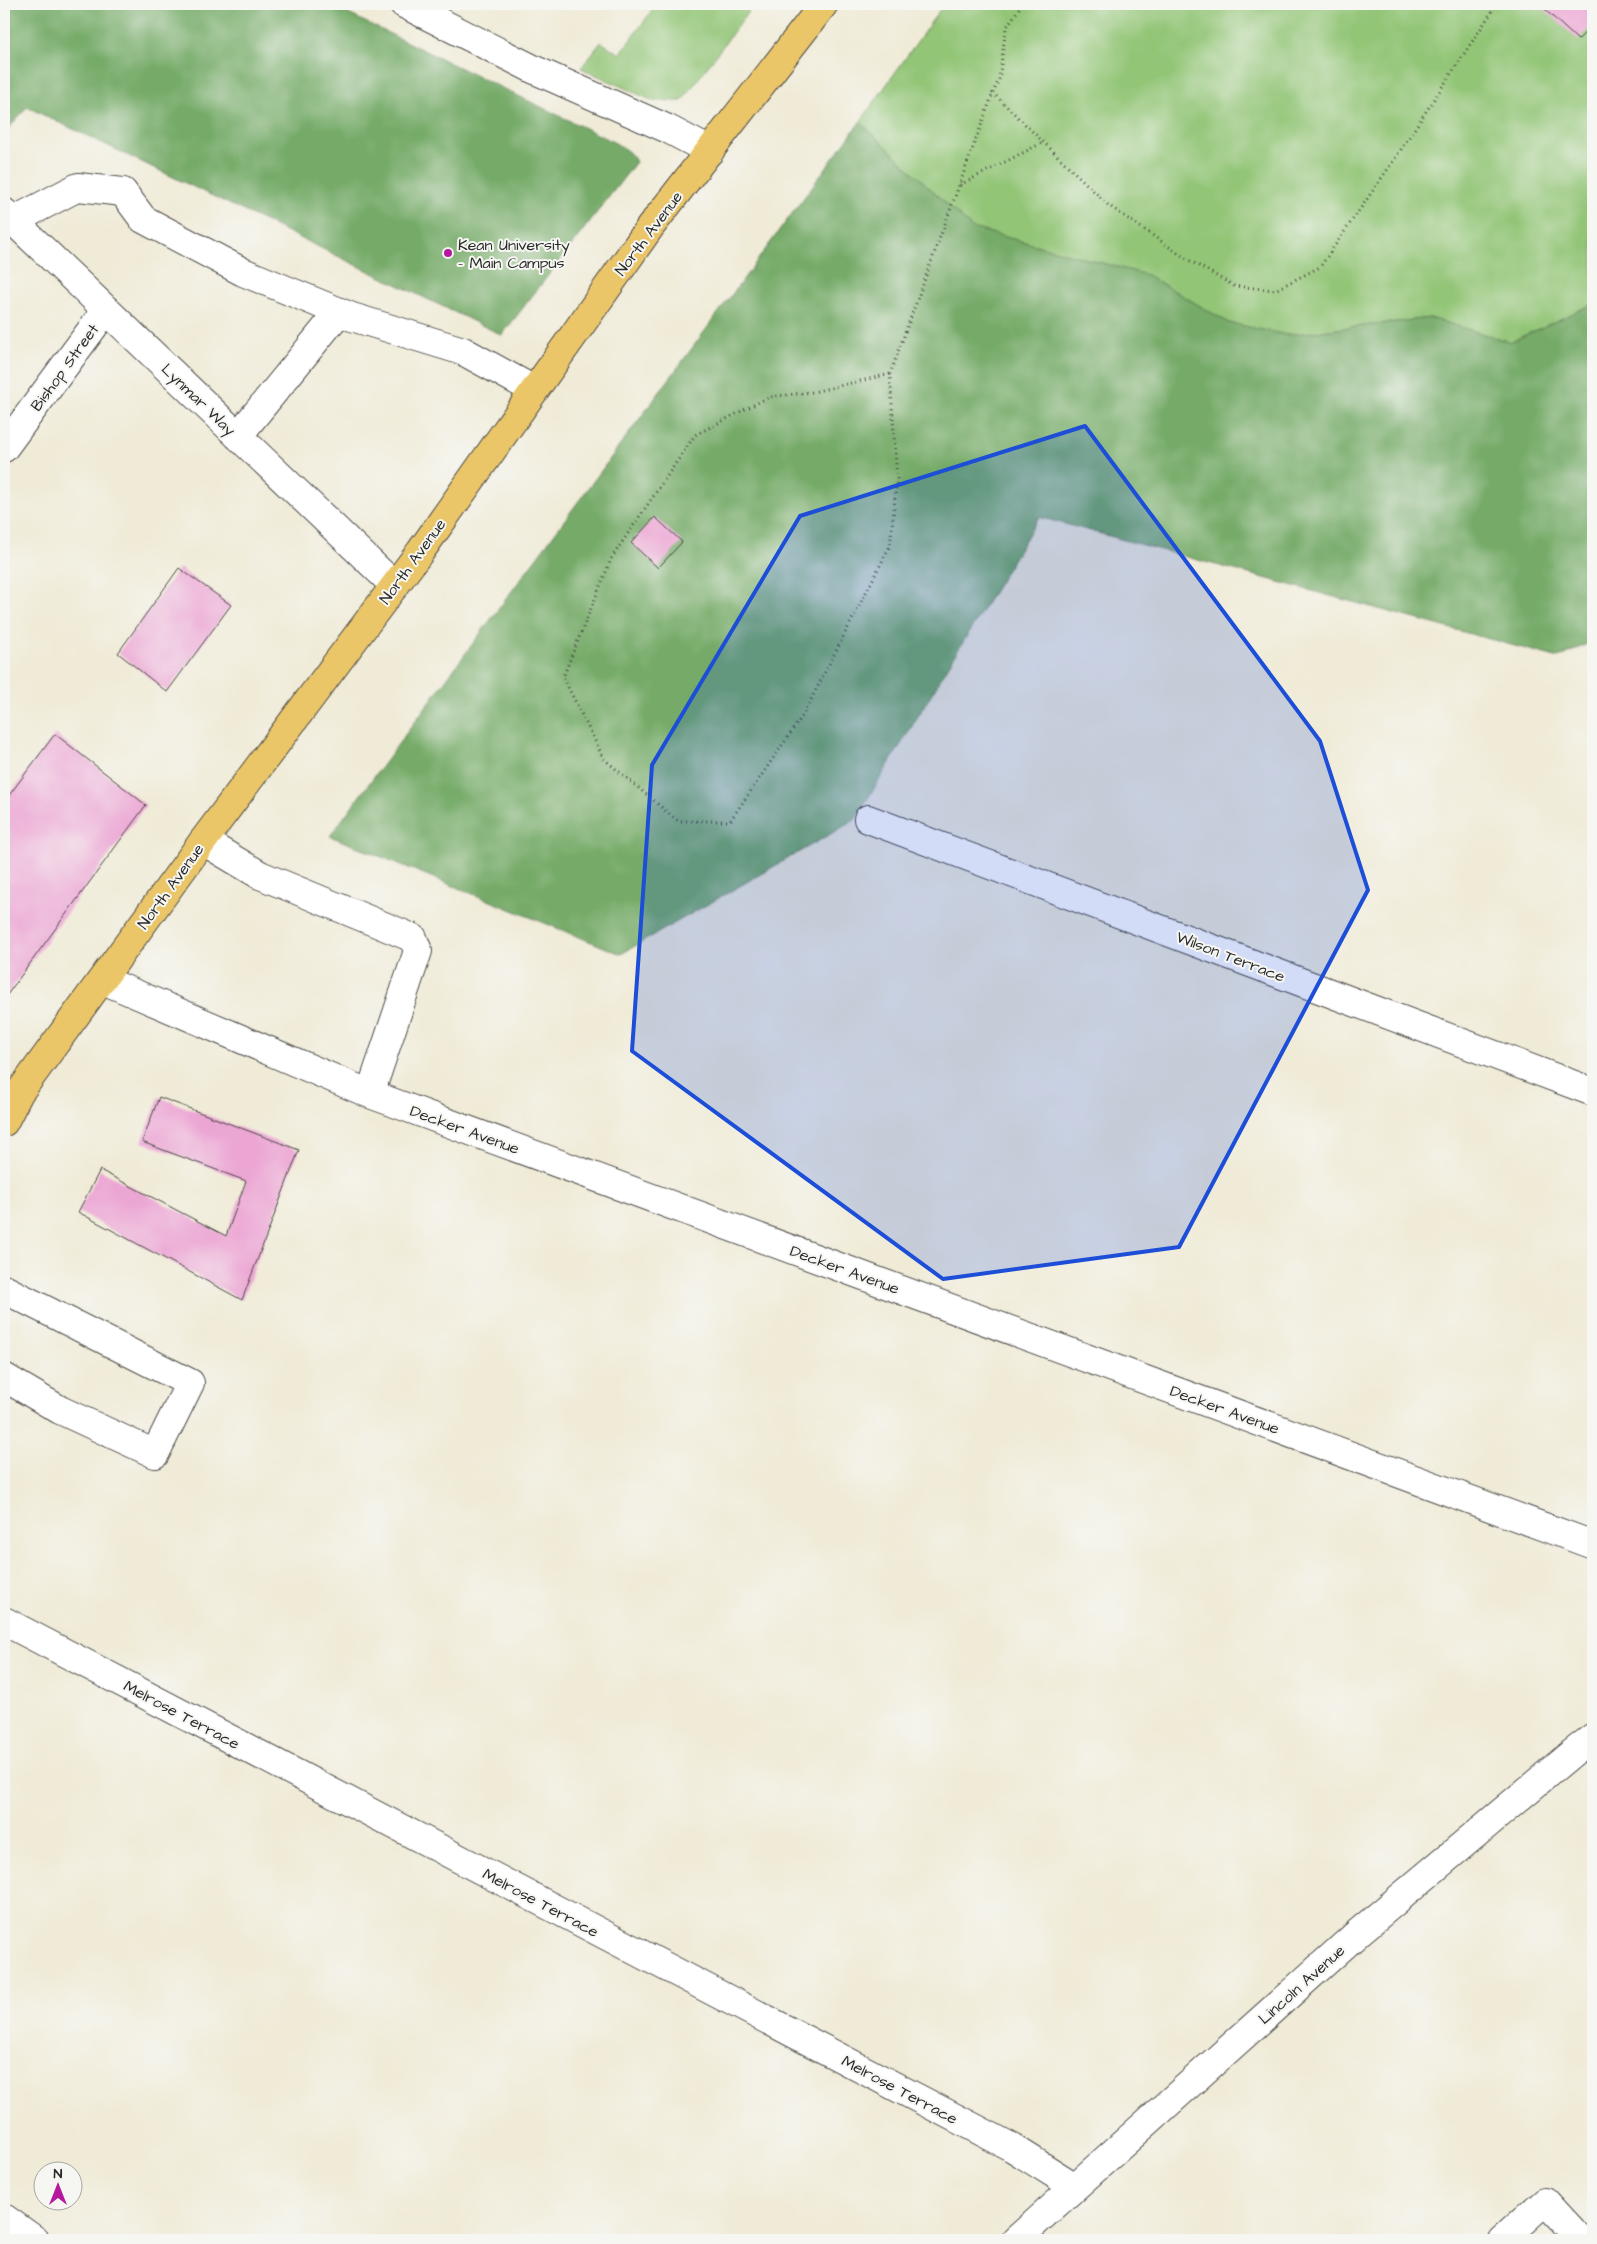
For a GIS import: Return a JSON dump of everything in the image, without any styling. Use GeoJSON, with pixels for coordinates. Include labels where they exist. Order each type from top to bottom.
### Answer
{"type":"FeatureCollection","features":[{"type":"Feature","properties":{"kind":"main road","name":"North Avenue"},"geometry":{"type":"LineString","coordinates":[[4,1122],[19,1093],[103,980],[202,841],[395,586],[651,226],[824,4]]}},
{"type":"Feature","properties":{"kind":"street"},"geometry":{"type":"LineString","coordinates":[[404,4],[535,70],[668,129],[710,151]]}},
{"type":"Feature","properties":{"kind":"street"},"geometry":{"type":"LineString","coordinates":[[9,216],[78,187],[123,192],[142,219],[243,272],[339,312],[463,351],[534,390]]}},
{"type":"Feature","properties":{"kind":"street","name":"Lynmar Way"},"geometry":{"type":"LineString","coordinates":[[9,216],[395,586]]}},
{"type":"Feature","properties":{"kind":"street","name":"Bishop Street"},"geometry":{"type":"LineString","coordinates":[[4,448],[106,310]]}},
{"type":"Feature","properties":{"kind":"street"},"geometry":{"type":"LineString","coordinates":[[238,436],[339,312]]}},
{"type":"Feature","properties":{"kind":"street","name":"Wilson Terrace"},"geometry":{"type":"LineString","coordinates":[[868,819],[1593,1092]]}},
{"type":"Feature","properties":{"kind":"street"},"geometry":{"type":"LineString","coordinates":[[202,841],[260,875],[413,938],[418,951],[370,1094]]}},
{"type":"Feature","properties":{"kind":"street","name":"Decker Avenue"},"geometry":{"type":"LineString","coordinates":[[103,980],[370,1094],[1593,1545]]}},
{"type":"Feature","properties":{"kind":"street"},"geometry":{"type":"LineString","coordinates":[[4,1289],[190,1383],[154,1454],[60,1410],[4,1377]]}},
{"type":"Feature","properties":{"kind":"street","name":"Melrose Terrace"},"geometry":{"type":"LineString","coordinates":[[4,1621],[1013,2148],[1075,2187]]}},
{"type":"Feature","properties":{"kind":"street","name":"Lincoln Avenue"},"geometry":{"type":"LineString","coordinates":[[1016,2240],[1359,1932],[1593,1737]]}},
{"type":"Feature","properties":{"kind":"street"},"geometry":{"type":"LineString","coordinates":[[1502,2240],[1545,2201],[1581,2240]]}},
{"type":"Feature","properties":{"kind":"street"},"geometry":{"type":"LineString","coordinates":[[4,2218],[35,2240]]}},
{"type":"Feature","properties":{"kind":"path"},"geometry":{"type":"LineString","coordinates":[[890,374],[813,392],[769,397],[695,434],[612,558],[563,677],[604,759],[678,821],[730,821],[803,714],[890,546],[897,479],[890,374],[999,79],[1006,28],[1022,4]]}},
{"type":"Feature","properties":{"kind":"path"},"geometry":{"type":"LineString","coordinates":[[994,93],[1108,205],[1187,259],[1234,286],[1275,290],[1320,267],[1497,4]]}},
{"type":"Feature","properties":{"kind":"path"},"geometry":{"type":"LineString","coordinates":[[959,185],[1044,142]]}},
{"type":"Feature","properties":{"kind":"highlighted area"},"geometry":{"type":"Polygon","coordinates":[[[1085,426],[1320,741],[1368,890],[1179,1247],[943,1279],[632,1051],[652,765],[800,516],[1085,426]]]}},
{"type":"Feature","properties":{"kind":"green space","name":"Kean University - Main Campus"},"geometry":{"type":"Polygon","coordinates":[[[4,4],[328,4],[623,147],[636,162],[502,335],[27,107],[4,134],[4,4]]]}},
{"type":"Feature","properties":{"kind":"green space"},"geometry":{"type":"Polygon","coordinates":[[[657,4],[754,4],[682,101],[653,101],[581,68],[601,42],[620,54],[657,4]]]}},
{"type":"Feature","properties":{"kind":"green space"},"geometry":{"type":"Polygon","coordinates":[[[944,4],[1593,4],[1593,304],[1510,342],[1430,318],[1287,335],[1229,323],[1147,275],[972,228],[860,122],[944,4]]]}},
{"type":"Feature","properties":{"kind":"green space"},"geometry":{"type":"Polygon","coordinates":[[[860,122],[972,228],[1147,275],[1229,323],[1287,335],[1430,318],[1510,342],[1593,304],[1593,641],[1559,658],[1039,517],[855,820],[621,954],[330,836],[860,122]]]}},
{"type":"Feature","properties":{"kind":"building"},"geometry":{"type":"Polygon","coordinates":[[[1543,4],[1593,4],[1593,24],[1578,40],[1541,6],[1543,4]]]}},
{"type":"Feature","properties":{"kind":"building"},"geometry":{"type":"Polygon","coordinates":[[[655,517],[682,542],[658,568],[631,543],[655,517]]]}},
{"type":"Feature","properties":{"kind":"building"},"geometry":{"type":"Polygon","coordinates":[[[179,568],[231,605],[167,692],[118,653],[179,568]]]}},
{"type":"Feature","properties":{"kind":"building"},"geometry":{"type":"Polygon","coordinates":[[[55,734],[146,805],[4,999],[4,802],[55,734]]]}},
{"type":"Feature","properties":{"kind":"building"},"geometry":{"type":"Polygon","coordinates":[[[159,1097],[299,1150],[242,1300],[78,1212],[100,1170],[226,1236],[246,1181],[142,1142],[159,1097]]]}},
{"type":"Feature","properties":{"kind":"place","name":"Kean University - Main Campus"},"geometry":{"type":"Point","coordinates":[448,253]}}]}
